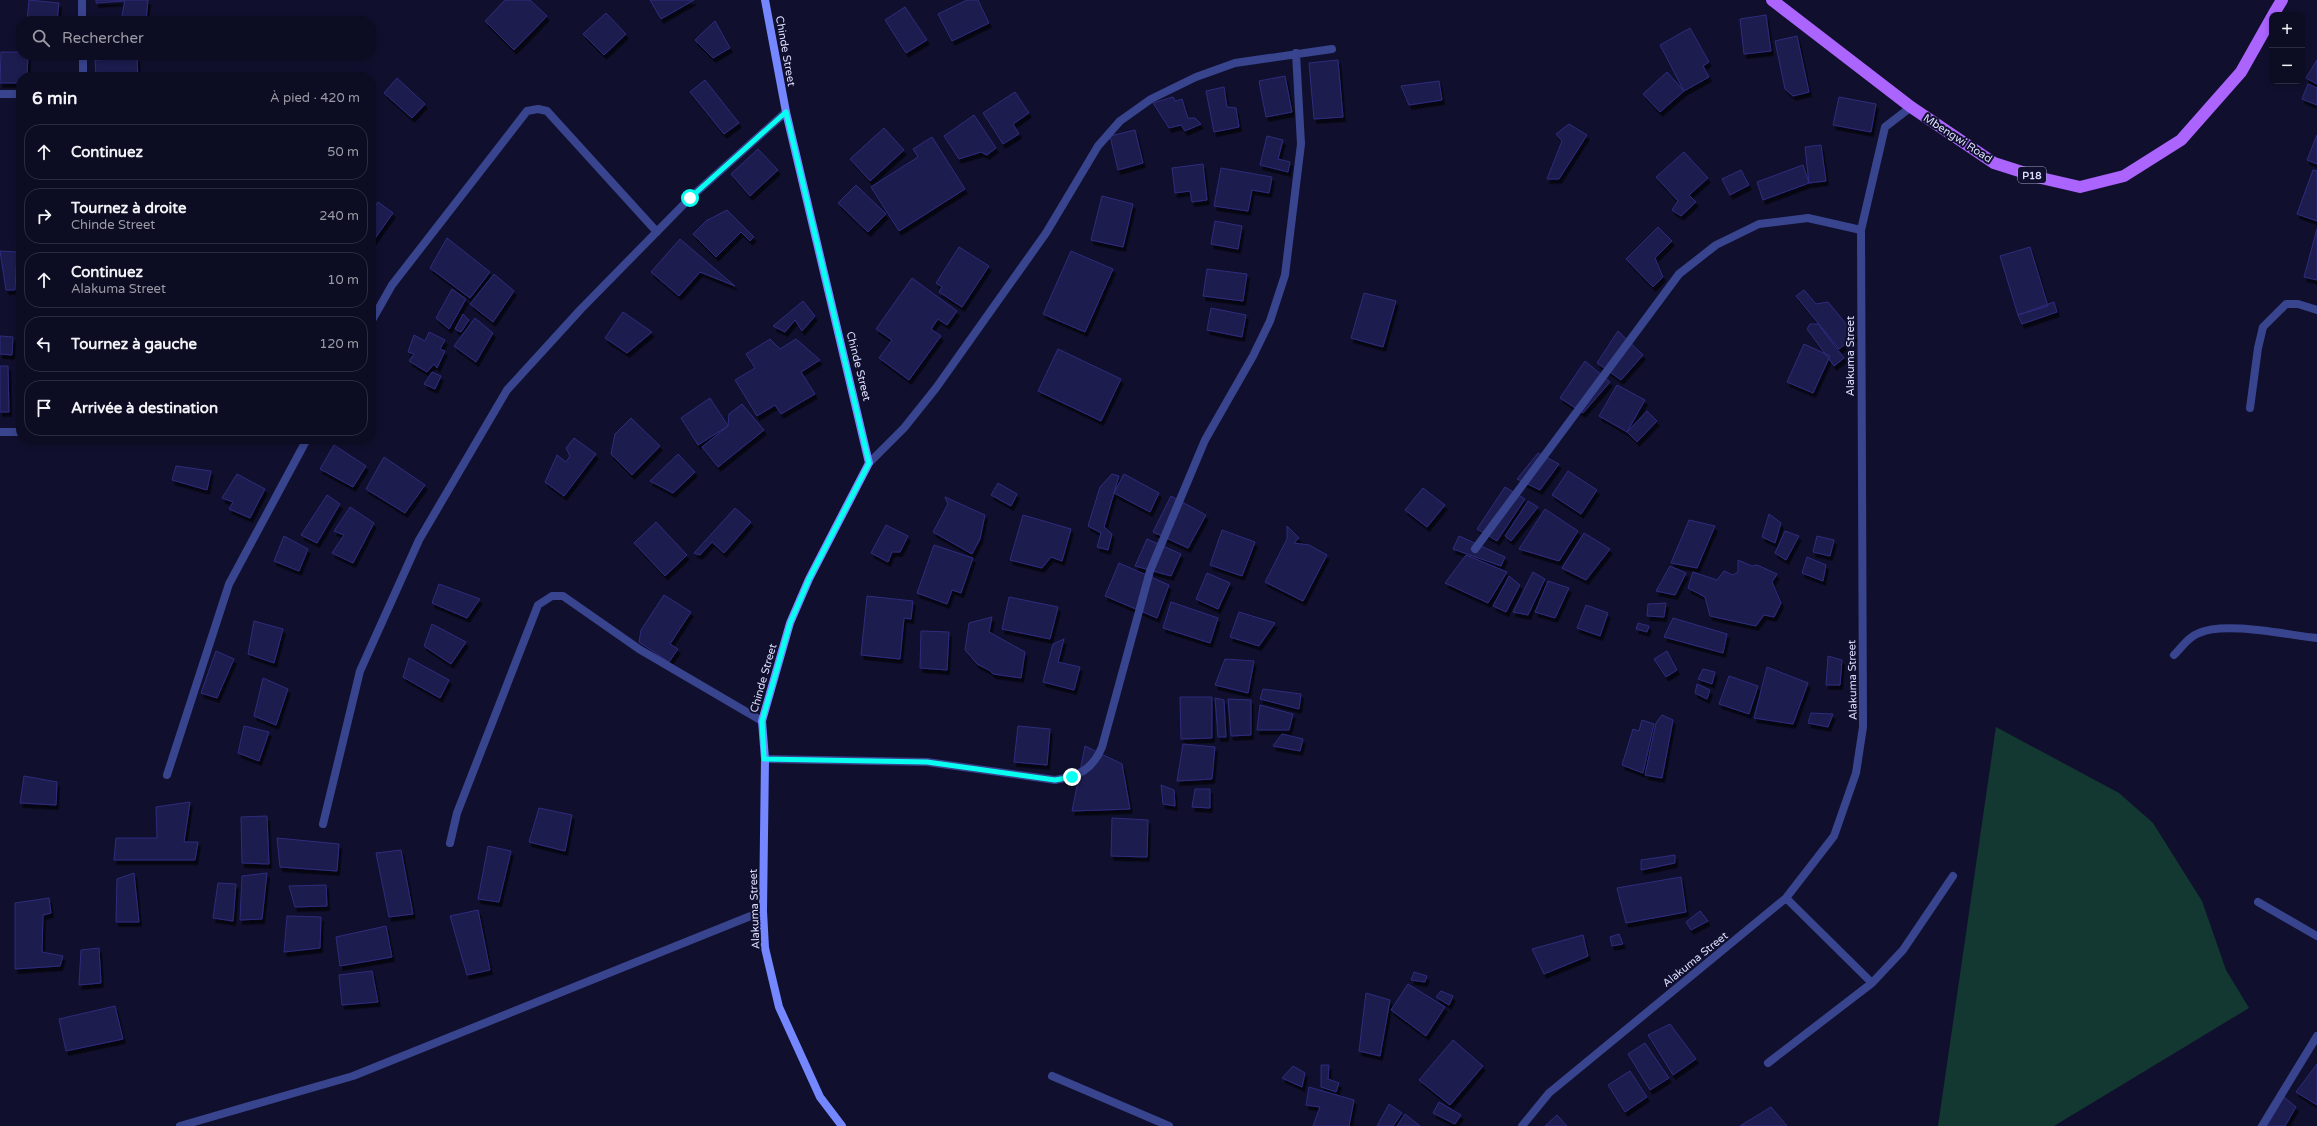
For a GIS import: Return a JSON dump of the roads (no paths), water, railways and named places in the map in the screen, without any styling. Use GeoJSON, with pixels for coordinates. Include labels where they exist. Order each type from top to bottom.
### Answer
{"type":"FeatureCollection","features":[{"type":"Feature","properties":{"kind":"main road","name":"Mbengwi Road"},"geometry":{"type":"LineString","coordinates":[[1772,0],[1911,107],[1994,163],[2041,178],[2080,187],[2124,176],[2181,140],[2241,72],[2269,23]]}},
{"type":"Feature","properties":{"kind":"main road","name":"Mbengwi Road"},"geometry":{"type":"LineString","coordinates":[[2275,12],[2282,0]]}},
{"type":"Feature","properties":{"kind":"street"},"geometry":{"type":"LineString","coordinates":[[82,0],[82,16]]}},
{"type":"Feature","properties":{"kind":"street","name":"Chinde Street"},"geometry":{"type":"LineString","coordinates":[[762,721],[790,623],[809,579],[869,463],[786,112],[765,0]]}},
{"type":"Feature","properties":{"kind":"street"},"geometry":{"type":"LineString","coordinates":[[869,463],[904,428],[936,388],[1046,233],[1098,146],[1120,121],[1150,99],[1196,77],[1235,63],[1332,49]]}},
{"type":"Feature","properties":{"kind":"street"},"geometry":{"type":"LineString","coordinates":[[764,759],[927,762],[1055,780],[1072,777],[1087,769],[1097,760],[1102,747],[1150,571],[1205,440],[1253,356],[1270,321],[1286,275],[1301,144],[1296,53]]}},
{"type":"Feature","properties":{"kind":"street"},"geometry":{"type":"LineString","coordinates":[[83,60],[83,72]]}},
{"type":"Feature","properties":{"kind":"street"},"geometry":{"type":"LineString","coordinates":[[0,94],[16,94]]}},
{"type":"Feature","properties":{"kind":"street","name":"Alakuma Street"},"geometry":{"type":"LineString","coordinates":[[1522,1126],[1549,1093],[1786,898],[1834,836],[1856,773],[1863,727],[1861,230],[1885,127],[1911,107]]}},
{"type":"Feature","properties":{"kind":"street"},"geometry":{"type":"LineString","coordinates":[[376,313],[392,285],[528,111],[538,109],[547,111],[658,232]]}},
{"type":"Feature","properties":{"kind":"street"},"geometry":{"type":"LineString","coordinates":[[323,824],[360,671],[419,540],[507,390],[581,309],[690,198],[786,112]]}},
{"type":"Feature","properties":{"kind":"street"},"geometry":{"type":"LineString","coordinates":[[1475,549],[1679,274],[1716,245],[1759,224],[1808,218],[1861,230]]}},
{"type":"Feature","properties":{"kind":"street"},"geometry":{"type":"LineString","coordinates":[[2250,408],[2262,327],[2286,304],[2298,304],[2317,310]]}},
{"type":"Feature","properties":{"kind":"street"},"geometry":{"type":"LineString","coordinates":[[0,432],[16,432]]}},
{"type":"Feature","properties":{"kind":"street"},"geometry":{"type":"LineString","coordinates":[[166,776],[229,584],[304,444]]}},
{"type":"Feature","properties":{"kind":"street"},"geometry":{"type":"LineString","coordinates":[[450,843],[460,805],[538,605],[552,596],[563,596],[639,649],[762,721]]}},
{"type":"Feature","properties":{"kind":"street"},"geometry":{"type":"LineString","coordinates":[[2174,655],[2189,639],[2208,629],[2242,629],[2317,638]]}},
{"type":"Feature","properties":{"kind":"street","name":"Alakuma Street"},"geometry":{"type":"LineString","coordinates":[[762,721],[764,759],[763,911],[765,948],[778,1007],[820,1097],[842,1126]]}},
{"type":"Feature","properties":{"kind":"street"},"geometry":{"type":"LineString","coordinates":[[1768,1063],[1872,983],[1903,950],[1953,876]]}},
{"type":"Feature","properties":{"kind":"street"},"geometry":{"type":"LineString","coordinates":[[1786,898],[1872,983]]}},
{"type":"Feature","properties":{"kind":"street"},"geometry":{"type":"LineString","coordinates":[[2258,902],[2317,936]]}},
{"type":"Feature","properties":{"kind":"street"},"geometry":{"type":"LineString","coordinates":[[180,1126],[353,1076],[763,911]]}},
{"type":"Feature","properties":{"kind":"street"},"geometry":{"type":"LineString","coordinates":[[2262,1126],[2317,1036]]}},
{"type":"Feature","properties":{"kind":"street"},"geometry":{"type":"LineString","coordinates":[[1052,1076],[1169,1126]]}}]}
